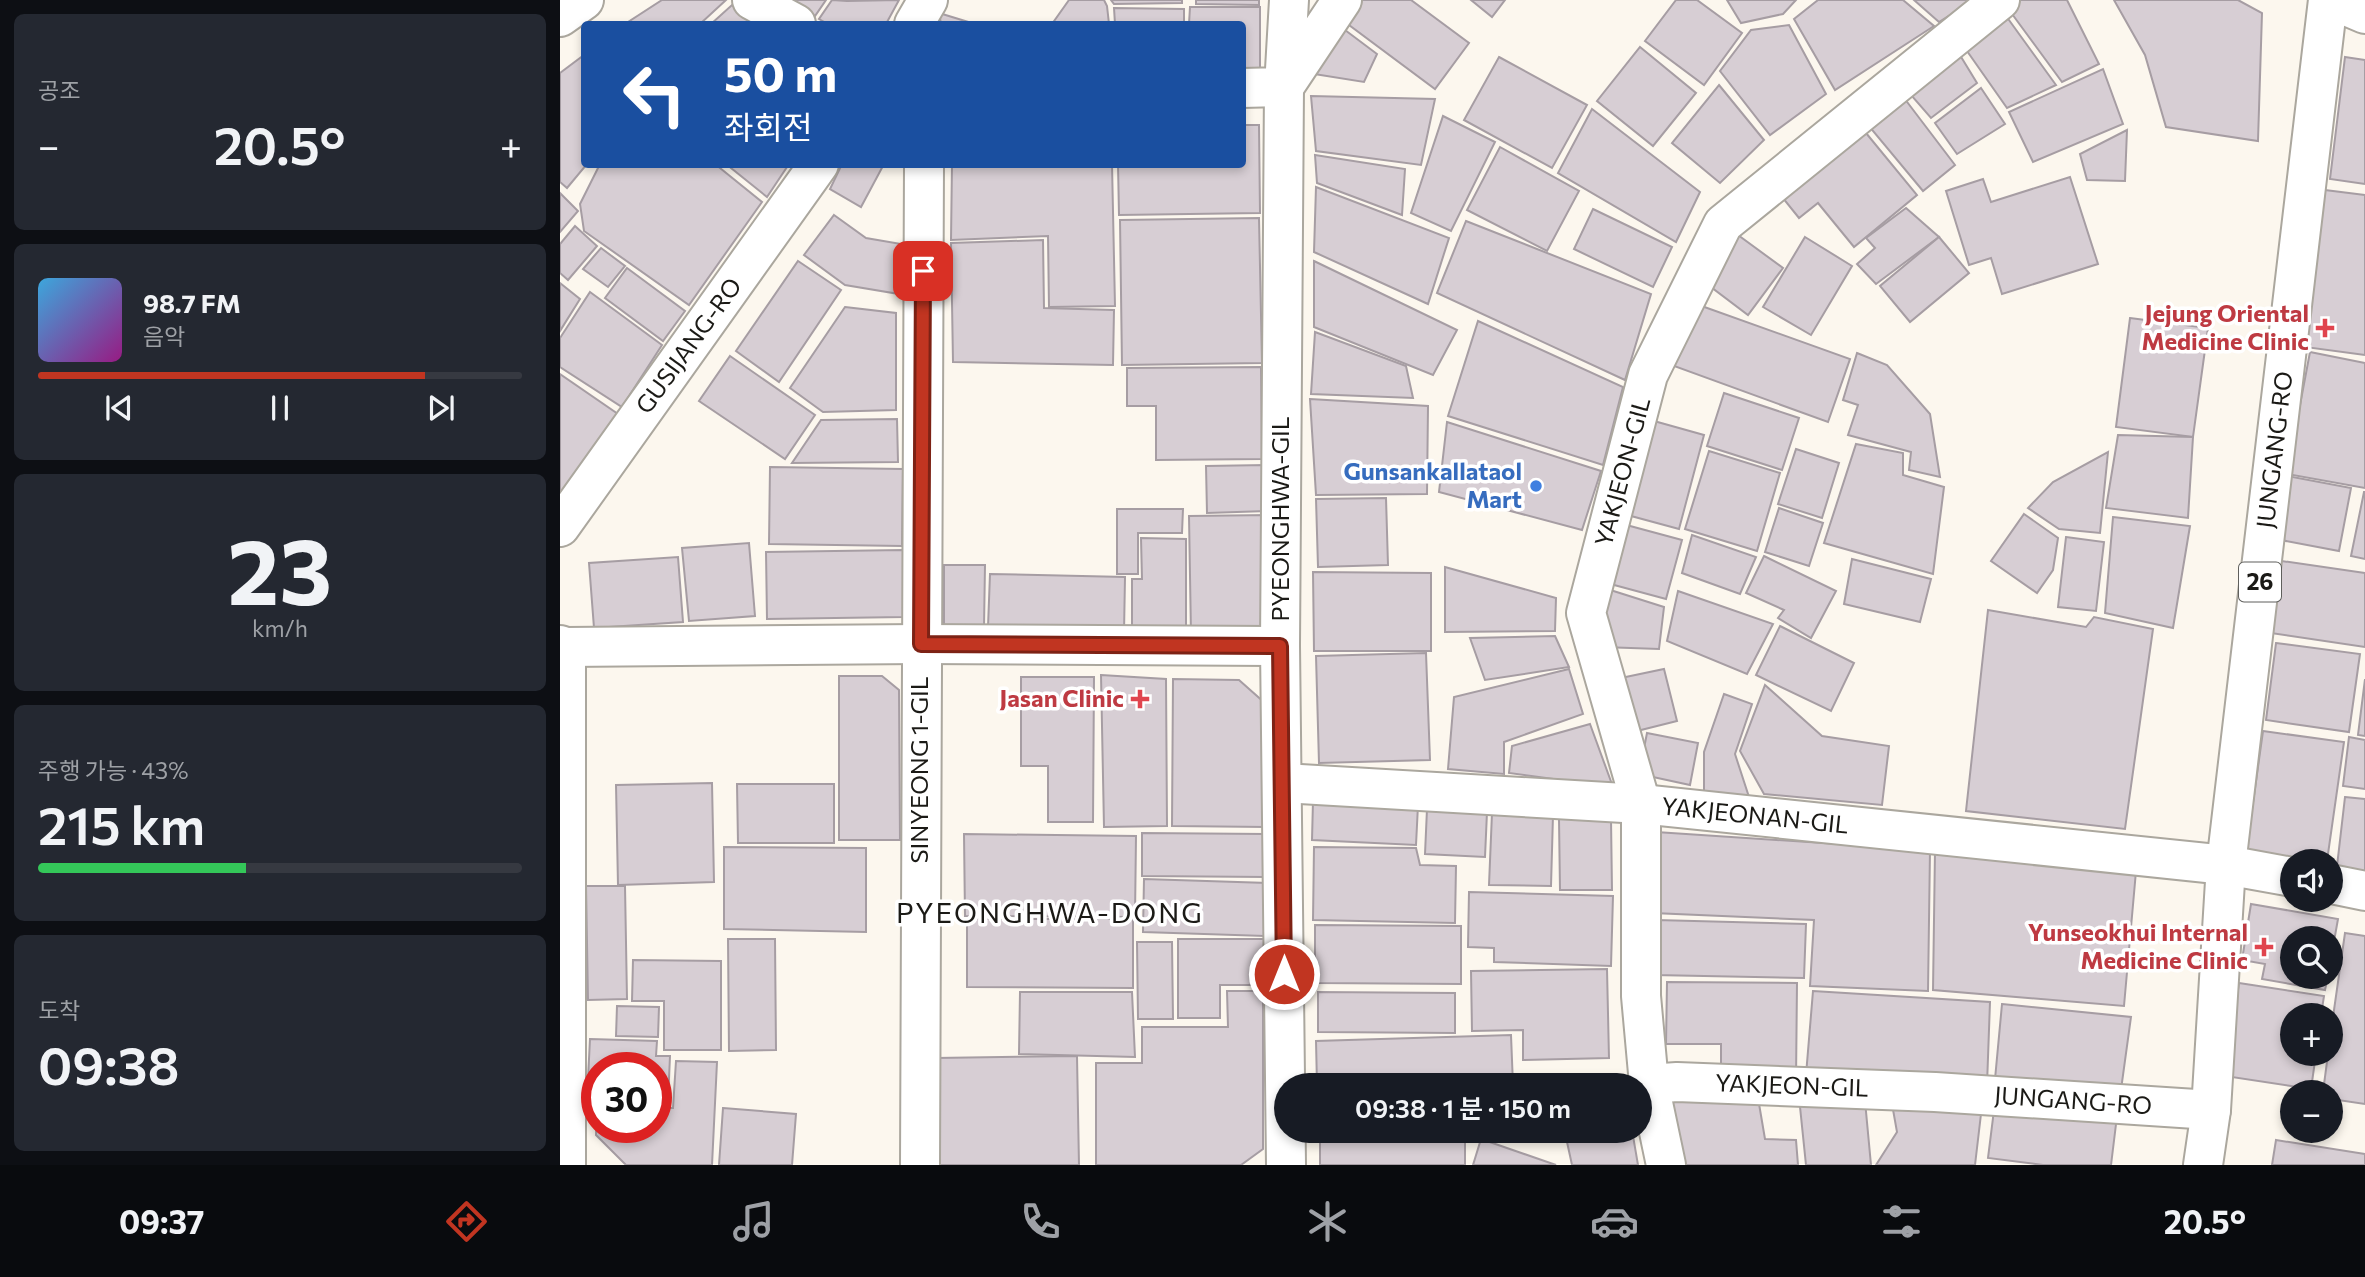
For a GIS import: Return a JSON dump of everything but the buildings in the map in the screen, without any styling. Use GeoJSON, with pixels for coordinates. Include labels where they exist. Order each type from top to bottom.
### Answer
{"type":"FeatureCollection","features":[{"type":"Feature","properties":{"kind":"street"},"geometry":{"type":"LineString","coordinates":[[560,17],[584,0]]}},
{"type":"Feature","properties":{"kind":"street"},"geometry":{"type":"LineString","coordinates":[[752,0],[790,21]]}},
{"type":"Feature","properties":{"kind":"street"},"geometry":{"type":"LineString","coordinates":[[916,21],[928,0]]}},
{"type":"Feature","properties":{"kind":"street","name":"PYEONGHWA-GIL"},"geometry":{"type":"LineString","coordinates":[[1286,1165],[1280,646],[1284,87],[1289,0]]}},
{"type":"Feature","properties":{"kind":"street"},"geometry":{"type":"LineString","coordinates":[[1246,89],[1284,87],[1342,0]]}},
{"type":"Feature","properties":{"kind":"street","name":"YAKJEON-GIL"},"geometry":{"type":"LineString","coordinates":[[1648,1073],[1641,996],[1641,804],[1586,613],[1648,375],[1723,224],[2000,0]]}},
{"type":"Feature","properties":{"kind":"street"},"geometry":{"type":"LineString","coordinates":[[2330,0],[2365,14]]}},
{"type":"Feature","properties":{"kind":"street","name":"JUNGANG-RO"},"geometry":{"type":"LineString","coordinates":[[2203,1165],[2211,1110],[2226,864],[2330,0]]}},
{"type":"Feature","properties":{"kind":"street","name":"GUSIJANG-RO"},"geometry":{"type":"LineString","coordinates":[[560,527],[816,168]]}},
{"type":"Feature","properties":{"kind":"street","name":"SINYEONG 1-GIL"},"geometry":{"type":"LineString","coordinates":[[920,1165],[924,168]]}},
{"type":"Feature","properties":{"kind":"street"},"geometry":{"type":"LineString","coordinates":[[566,1165],[563,646],[1280,646]]}},
{"type":"Feature","properties":{"kind":"street","name":"YAKJEONAN-GIL"},"geometry":{"type":"LineString","coordinates":[[1283,783],[1641,804],[2226,864],[2280,875]]}},
{"type":"Feature","properties":{"kind":"street"},"geometry":{"type":"LineString","coordinates":[[2343,886],[2365,891]]}},
{"type":"Feature","properties":{"kind":"street","name":"YAKJEON-GIL"},"geometry":{"type":"LineString","coordinates":[[1652,1084],[1677,1082],[1935,1092]]}},
{"type":"Feature","properties":{"kind":"street","name":"JUNGANG-RO"},"geometry":{"type":"LineString","coordinates":[[1935,1092],[2211,1110]]}},
{"type":"Feature","properties":{"kind":"street","name":"YAKJEON-GIL"},"geometry":{"type":"LineString","coordinates":[[1652,1098],[1666,1165]]}},
{"type":"Feature","properties":{"kind":"place","name":"Jejung Oriental Medicine Clinic"},"geometry":{"type":"Point","coordinates":[2325,328]}},
{"type":"Feature","properties":{"kind":"place","name":"Gunsankallataol Mart"},"geometry":{"type":"Point","coordinates":[1536,486]}},
{"type":"Feature","properties":{"kind":"place","name":"Jasan Clinic"},"geometry":{"type":"Point","coordinates":[1140,699]}},
{"type":"Feature","properties":{"kind":"place","name":"Yunseokhui Internal Medicine Clinic"},"geometry":{"type":"Point","coordinates":[2264,947]}},
{"type":"Feature","properties":{"kind":"district","name":"PYEONGHWA-DONG"},"geometry":{"type":"Point","coordinates":[1050,913]}},
{"type":"Feature","properties":{"kind":"route"},"geometry":{"type":"LineString","coordinates":[[923,271],[921,644],[1280,646],[1284,974]]}}]}
